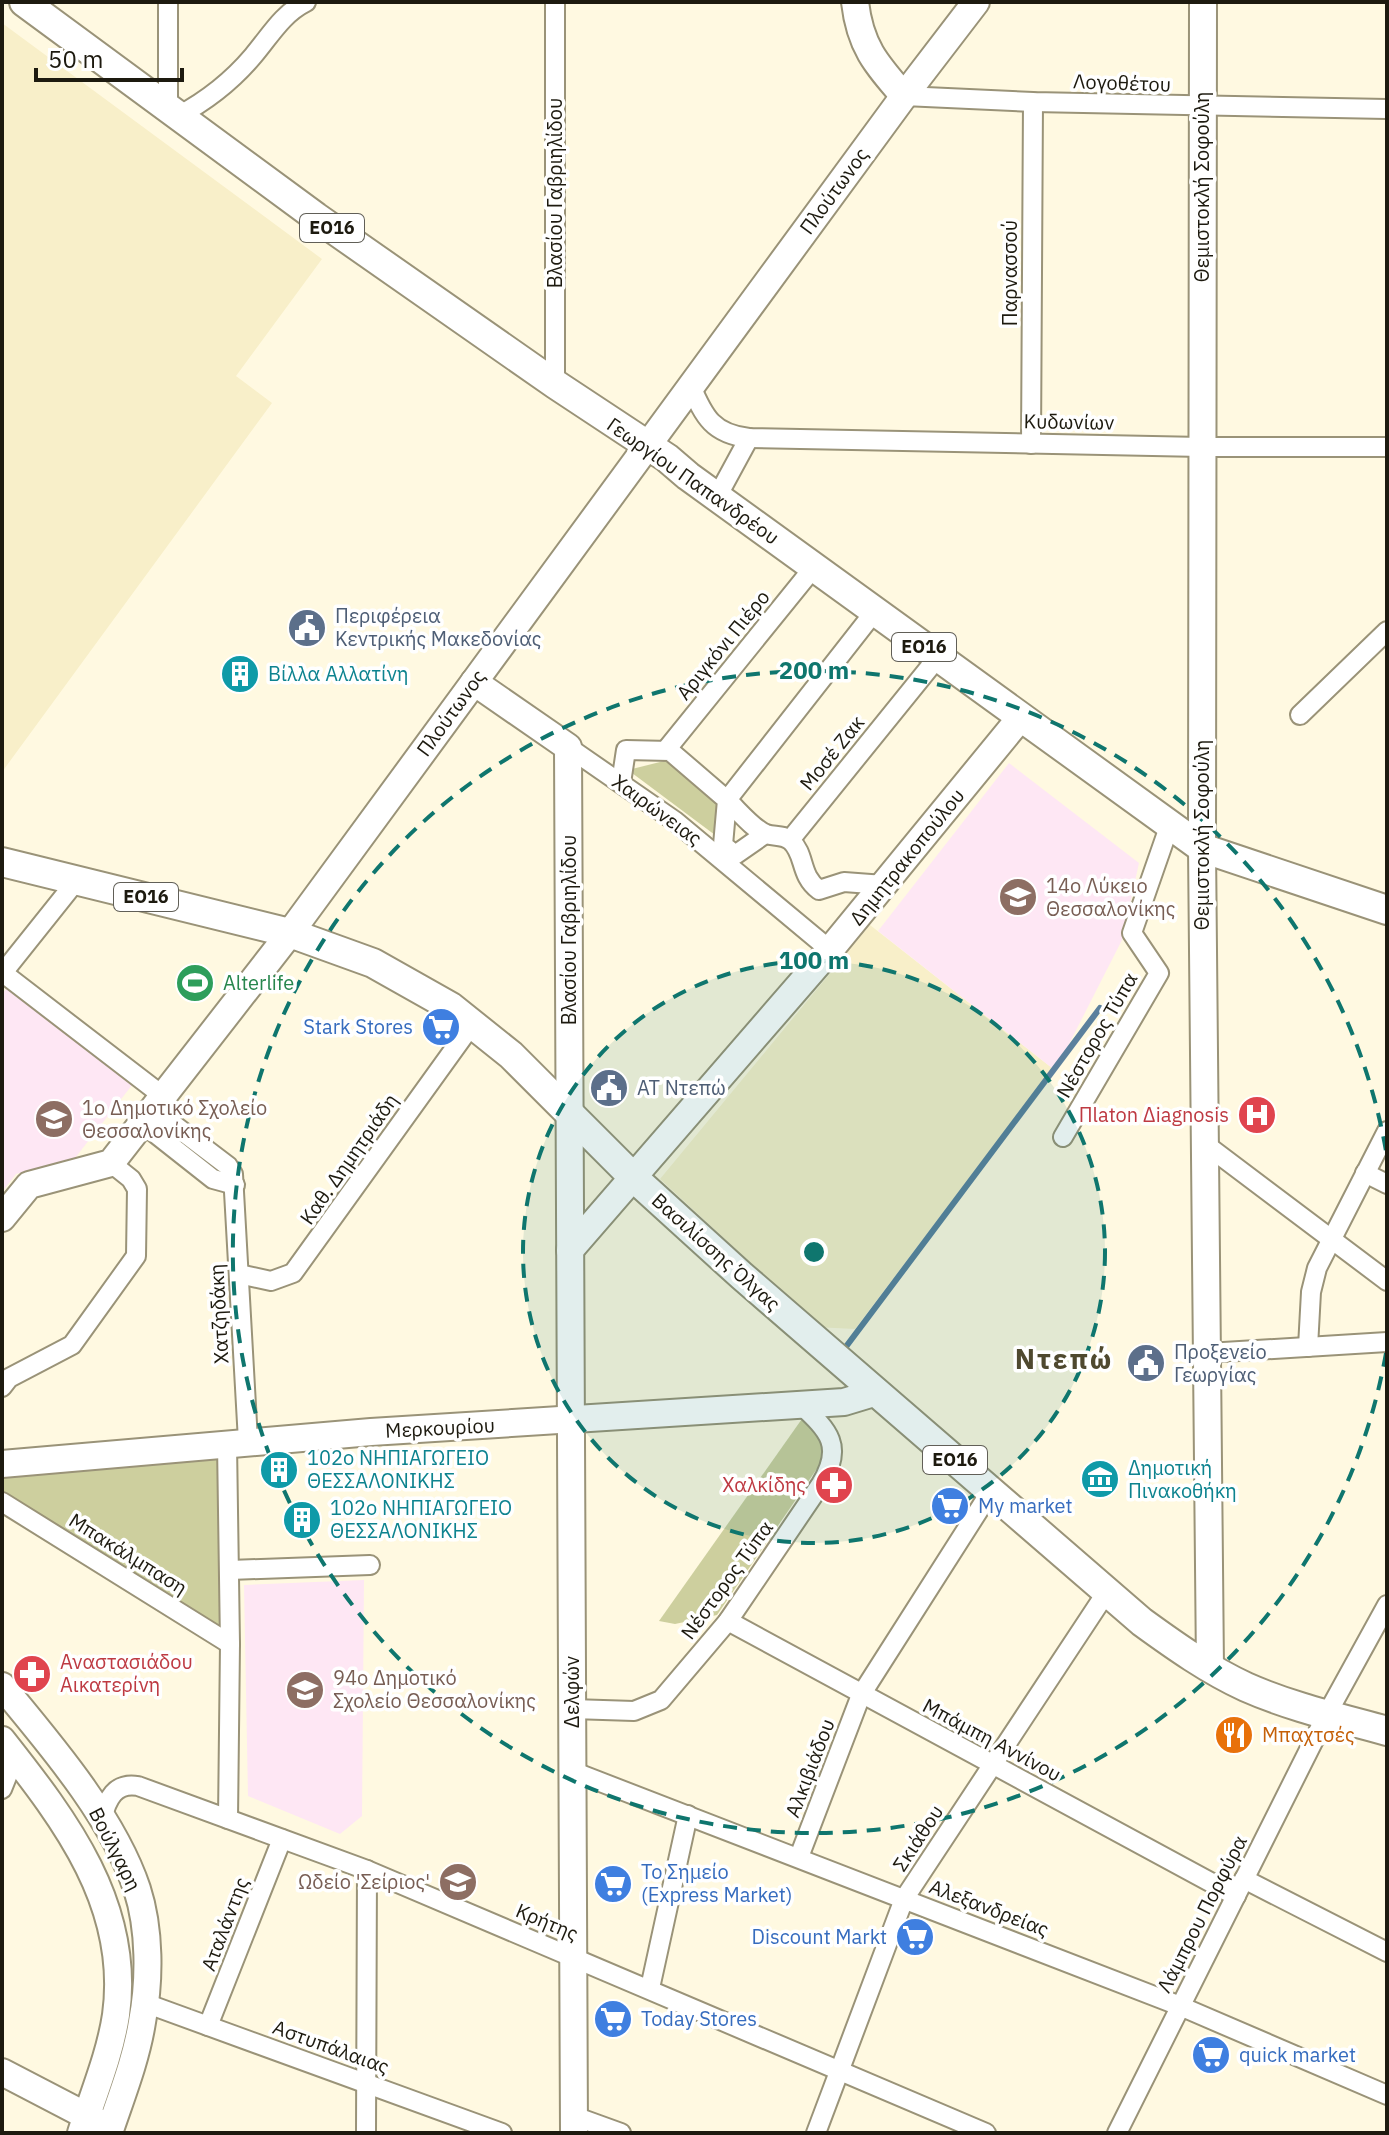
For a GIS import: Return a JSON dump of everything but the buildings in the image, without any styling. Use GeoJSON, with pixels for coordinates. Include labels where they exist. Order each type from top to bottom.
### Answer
{"type":"FeatureCollection","features":[{"type":"Feature","properties":{"kind":"main road","name":"Γεωργίου Παπανδρέου"},"geometry":{"type":"LineString","coordinates":[[24,2],[316,217],[667,458],[1202,848],[1387,910]]}},
{"type":"Feature","properties":{"kind":"main road"},"geometry":{"type":"LineString","coordinates":[[855,2],[865,45],[877,65],[904,96]]}},
{"type":"Feature","properties":{"kind":"main road","name":"Πλούτωνος"},"geometry":{"type":"LineString","coordinates":[[111,1163],[290,933],[976,2]]}},
{"type":"Feature","properties":{"kind":"main road","name":"Θεμιστοκλή Σοφούλη"},"geometry":{"type":"LineString","coordinates":[[1203,2],[1202,848],[1210,1668]]}},
{"type":"Feature","properties":{"kind":"main road","name":"Χαιρώνειας"},"geometry":{"type":"LineString","coordinates":[[474,682],[568,747]]}},
{"type":"Feature","properties":{"kind":"main road","name":"Δημητρακοπούλου"},"geometry":{"type":"LineString","coordinates":[[634,1178],[830,950],[1021,717]]}},
{"type":"Feature","properties":{"kind":"main road","name":"Βλασίου Γαβριηλίδου"},"geometry":{"type":"LineString","coordinates":[[568,747],[570,1114]]}},
{"type":"Feature","properties":{"kind":"main road","name":"Βασιλίσσης Όλγας"},"geometry":{"type":"LineString","coordinates":[[2,862],[290,933],[373,963],[432,995],[473,1023],[511,1055],[634,1178],[762,1294],[1149,1627],[1210,1668],[1263,1694],[1387,1731]]}},
{"type":"Feature","properties":{"kind":"main road","name":"Δελφών"},"geometry":{"type":"LineString","coordinates":[[570,1114],[574,2125]]}},
{"type":"Feature","properties":{"kind":"main road"},"geometry":{"type":"LineString","coordinates":[[2,1218],[29,1185],[111,1163]]}},
{"type":"Feature","properties":{"kind":"main road"},"geometry":{"type":"LineString","coordinates":[[570,1250],[634,1178]]}},
{"type":"Feature","properties":{"kind":"main road","name":"Μερκουρίου"},"geometry":{"type":"LineString","coordinates":[[2,1464],[238,1443],[844,1402],[877,1392]]}},
{"type":"Feature","properties":{"kind":"main road","name":"Βούλγαρη"},"geometry":{"type":"LineString","coordinates":[[2,1686],[62,1761],[102,1819],[128,1867],[141,1904],[145,1933],[145,2003],[139,2039],[113,2132]]}},
{"type":"Feature","properties":{"kind":"main road","name":"Βούλγαρη"},"geometry":{"type":"LineString","coordinates":[[9,1748],[58,1817],[95,1879],[107,1905],[116,1942],[119,1981],[116,2017],[84,2125]]}},
{"type":"Feature","properties":{"kind":"main road"},"geometry":{"type":"LineString","coordinates":[[2,2072],[84,2125],[113,2132]]}},
{"type":"Feature","properties":{"kind":"street"},"geometry":{"type":"LineString","coordinates":[[168,2],[173,112],[204,103],[224,87],[277,25],[306,2]]}},
{"type":"Feature","properties":{"kind":"street","name":"Βλασίου Γαβριηλίδου"},"geometry":{"type":"LineString","coordinates":[[555,2],[555,384]]}},
{"type":"Feature","properties":{"kind":"street","name":"Λογοθέτου"},"geometry":{"type":"LineString","coordinates":[[904,96],[1203,107],[1387,109]]}},
{"type":"Feature","properties":{"kind":"street","name":"Παρνασσού"},"geometry":{"type":"LineString","coordinates":[[1031,444],[1033,102]]}},
{"type":"Feature","properties":{"kind":"street","name":"Κυδωνίων"},"geometry":{"type":"LineString","coordinates":[[691,386],[706,418],[724,432],[749,438],[1202,447],[1387,447]]}},
{"type":"Feature","properties":{"kind":"street"},"geometry":{"type":"LineString","coordinates":[[717,497],[749,438]]}},
{"type":"Feature","properties":{"kind":"street","name":"Αριγκόνι Πιέρο"},"geometry":{"type":"LineString","coordinates":[[666,750],[814,567]]}},
{"type":"Feature","properties":{"kind":"street"},"geometry":{"type":"LineString","coordinates":[[765,834],[735,855],[723,845],[727,800],[875,611]]}},
{"type":"Feature","properties":{"kind":"street"},"geometry":{"type":"LineString","coordinates":[[1300,715],[1387,631]]}},
{"type":"Feature","properties":{"kind":"street","name":"Μοσέ Ζακ"},"geometry":{"type":"LineString","coordinates":[[790,840],[938,657]]}},
{"type":"Feature","properties":{"kind":"street","name":"Χαιρώνειας"},"geometry":{"type":"LineString","coordinates":[[568,747],[675,821],[830,950]]}},
{"type":"Feature","properties":{"kind":"street"},"geometry":{"type":"LineString","coordinates":[[621,783],[626,750],[670,751],[765,834],[790,840],[808,882],[819,890],[844,882],[884,885]]}},
{"type":"Feature","properties":{"kind":"street","name":"Νέστορος Τύπα"},"geometry":{"type":"LineString","coordinates":[[1063,1137],[1159,973],[1132,933],[1170,824]]}},
{"type":"Feature","properties":{"kind":"street"},"geometry":{"type":"LineString","coordinates":[[2,974],[77,880]]}},
{"type":"Feature","properties":{"kind":"street","name":"Χατζηδάκη"},"geometry":{"type":"LineString","coordinates":[[2,974],[153,1109],[230,1168],[235,1185],[239,1274],[238,1443],[230,1570],[228,1819]]}},
{"type":"Feature","properties":{"kind":"street","name":"Καθ. Δημητριάδη"},"geometry":{"type":"LineString","coordinates":[[239,1274],[271,1281],[293,1273],[301,1265],[473,1023]]}},
{"type":"Feature","properties":{"kind":"street"},"geometry":{"type":"LineString","coordinates":[[1308,1347],[1311,1292],[1317,1268],[1387,1131]]}},
{"type":"Feature","properties":{"kind":"street"},"geometry":{"type":"LineString","coordinates":[[1205,1144],[1387,1281]]}},
{"type":"Feature","properties":{"kind":"street"},"geometry":{"type":"LineString","coordinates":[[4,1379],[72,1345],[136,1256],[137,1189],[131,1179],[111,1163]]}},
{"type":"Feature","properties":{"kind":"street"},"geometry":{"type":"LineString","coordinates":[[1365,1173],[1387,1184]]}},
{"type":"Feature","properties":{"kind":"street"},"geometry":{"type":"LineString","coordinates":[[1207,1353],[1387,1342]]}},
{"type":"Feature","properties":{"kind":"street","name":"Νέστορος Τύπα"},"geometry":{"type":"LineString","coordinates":[[572,1709],[634,1711],[661,1700],[728,1621],[821,1484],[832,1462],[831,1440],[819,1422],[800,1404]]}},
{"type":"Feature","properties":{"kind":"street","name":"Αλκιβιάδου"},"geometry":{"type":"LineString","coordinates":[[799,1857],[861,1695],[991,1491]]}},
{"type":"Feature","properties":{"kind":"street","name":"Μπακάλμπαση"},"geometry":{"type":"LineString","coordinates":[[2,1502],[230,1644]]}},
{"type":"Feature","properties":{"kind":"street"},"geometry":{"type":"LineString","coordinates":[[230,1570],[370,1565]]}},
{"type":"Feature","properties":{"kind":"street","name":"Σκιάθου"},"geometry":{"type":"LineString","coordinates":[[816,2133],[904,1899],[1106,1593]]}},
{"type":"Feature","properties":{"kind":"street","name":"Λάμπρου Πορφύρα"},"geometry":{"type":"LineString","coordinates":[[1117,2133],[1327,1714],[1387,1605]]}},
{"type":"Feature","properties":{"kind":"street","name":"Μπάμπη Αννίνου"},"geometry":{"type":"LineString","coordinates":[[728,1621],[992,1764],[1240,1888],[1387,1952]]}},
{"type":"Feature","properties":{"kind":"street"},"geometry":{"type":"LineString","coordinates":[[2,1789],[9,1748]]}},
{"type":"Feature","properties":{"kind":"street","name":"Αλεξανδρείας"},"geometry":{"type":"LineString","coordinates":[[572,1771],[1180,2006],[1387,2095]]}},
{"type":"Feature","properties":{"kind":"street","name":"Κρήτης"},"geometry":{"type":"LineString","coordinates":[[102,1819],[106,1803],[114,1790],[129,1784],[228,1819],[367,1870],[986,2133]]}},
{"type":"Feature","properties":{"kind":"street"},"geometry":{"type":"LineString","coordinates":[[650,1988],[688,1815]]}},
{"type":"Feature","properties":{"kind":"street","name":"Αταλάντης"},"geometry":{"type":"LineString","coordinates":[[208,2026],[282,1839]]}},
{"type":"Feature","properties":{"kind":"street"},"geometry":{"type":"LineString","coordinates":[[366,2133],[367,1870]]}},
{"type":"Feature","properties":{"kind":"street","name":"Αστυπάλαιας"},"geometry":{"type":"LineString","coordinates":[[145,2003],[502,2133]]}},
{"type":"Feature","properties":{"kind":"street"},"geometry":{"type":"LineString","coordinates":[[574,2125],[621,2133]]}},
{"type":"Feature","properties":{"kind":"shaded area"},"geometry":{"type":"Polygon","coordinates":[[[2,23],[322,259],[236,376],[272,403],[2,772],[2,23]]]}},
{"type":"Feature","properties":{"kind":"shaded area","name":"14ο Λύκειο Θεσσαλονίκης"},"geometry":{"type":"Polygon","coordinates":[[[1009,763],[1139,863],[1122,940],[1067,1048],[1052,1068],[878,931],[1009,763]]]}},
{"type":"Feature","properties":{"kind":"shaded area"},"geometry":{"type":"Polygon","coordinates":[[[870,925],[1052,1068],[855,1329],[815,1327],[779,1289],[660,1179],[870,925]]]}},
{"type":"Feature","properties":{"kind":"shaded area","name":"1ο Δημοτικό Σχολείο Θεσσαλονίκης"},"geometry":{"type":"Polygon","coordinates":[[[10,984],[136,1080],[75,1158],[16,1174],[2,1192],[2,994],[10,984]]]}},
{"type":"Feature","properties":{"kind":"shaded area","name":"94ο Δημοτικό Σχολείο Θεσσαλονίκης"},"geometry":{"type":"Polygon","coordinates":[[[364,1580],[362,1816],[340,1834],[248,1796],[244,1585],[364,1580]]]}},
{"type":"Feature","properties":{"kind":"green space"},"geometry":{"type":"Polygon","coordinates":[[[668,760],[721,802],[715,835],[628,770],[668,760]]]}},
{"type":"Feature","properties":{"kind":"green space"},"geometry":{"type":"Polygon","coordinates":[[[804,1416],[820,1433],[827,1454],[717,1615],[675,1624],[659,1621],[804,1416]]]}},
{"type":"Feature","properties":{"kind":"green space"},"geometry":{"type":"Polygon","coordinates":[[[227,1444],[230,1644],[2,1502],[2,1464],[227,1444]]]}},
{"type":"Feature","properties":{"kind":"waterway"},"geometry":{"type":"LineString","coordinates":[[842,1352],[1100,1008]]}},
{"type":"Feature","properties":{"kind":"place","name":"Περιφέρεια Κεντρικής Μακεδονίας"},"geometry":{"type":"Point","coordinates":[307,628]}},
{"type":"Feature","properties":{"kind":"place","name":"Βίλλα Αλλατίνη"},"geometry":{"type":"Point","coordinates":[240,674]}},
{"type":"Feature","properties":{"kind":"place","name":"14ο Λύκειο Θεσσαλονίκης"},"geometry":{"type":"Point","coordinates":[1018,897]}},
{"type":"Feature","properties":{"kind":"place","name":"Alterlife"},"geometry":{"type":"Point","coordinates":[195,983]}},
{"type":"Feature","properties":{"kind":"place","name":"Stark Stores"},"geometry":{"type":"Point","coordinates":[441,1027]}},
{"type":"Feature","properties":{"kind":"place","name":"ΑΤ Ντεπώ"},"geometry":{"type":"Point","coordinates":[609,1088]}},
{"type":"Feature","properties":{"kind":"place","name":"Πlaton Δiagnosis"},"geometry":{"type":"Point","coordinates":[1257,1115]}},
{"type":"Feature","properties":{"kind":"place","name":"1ο Δημοτικό Σχολείο Θεσσαλονίκης"},"geometry":{"type":"Point","coordinates":[54,1119]}},
{"type":"Feature","properties":{"kind":"place","name":"Προξενείο Γεωργίας"},"geometry":{"type":"Point","coordinates":[1146,1363]}},
{"type":"Feature","properties":{"kind":"place","name":"102o ΝΗΠΙΑΓΩΓΕΙΟ ΘΕΣΣΑΛΟΝΙΚΗΣ"},"geometry":{"type":"Point","coordinates":[279,1470]}},
{"type":"Feature","properties":{"kind":"place","name":"Δημοτική Πινακοθήκη"},"geometry":{"type":"Point","coordinates":[1100,1479]}},
{"type":"Feature","properties":{"kind":"place","name":"Χαλκίδης"},"geometry":{"type":"Point","coordinates":[834,1485]}},
{"type":"Feature","properties":{"kind":"place","name":"My market"},"geometry":{"type":"Point","coordinates":[950,1506]}},
{"type":"Feature","properties":{"kind":"place","name":"102ο ΝΗΠΙΑΓΩΓΕΙΟ ΘΕΣΣΑΛΟΝΙΚΗΣ"},"geometry":{"type":"Point","coordinates":[302,1520]}},
{"type":"Feature","properties":{"kind":"place","name":"Αναστασιάδου Αικατερίνη"},"geometry":{"type":"Point","coordinates":[32,1674]}},
{"type":"Feature","properties":{"kind":"place","name":"94ο Δημοτικό Σχολείο Θεσσαλονίκης"},"geometry":{"type":"Point","coordinates":[305,1690]}},
{"type":"Feature","properties":{"kind":"place","name":"Μπαχτσές"},"geometry":{"type":"Point","coordinates":[1234,1735]}},
{"type":"Feature","properties":{"kind":"place","name":"Ωδείο 'Σείριος'"},"geometry":{"type":"Point","coordinates":[458,1882]}},
{"type":"Feature","properties":{"kind":"place","name":"Το Σημείο (Express Market)"},"geometry":{"type":"Point","coordinates":[613,1884]}},
{"type":"Feature","properties":{"kind":"place","name":"Discount Markt"},"geometry":{"type":"Point","coordinates":[915,1937]}},
{"type":"Feature","properties":{"kind":"place","name":"Today Stores"},"geometry":{"type":"Point","coordinates":[613,2019]}},
{"type":"Feature","properties":{"kind":"place","name":"quick market"},"geometry":{"type":"Point","coordinates":[1211,2055]}},
{"type":"Feature","properties":{"kind":"district","name":"Ντεπώ"},"geometry":{"type":"Point","coordinates":[1064,1359]}}]}
